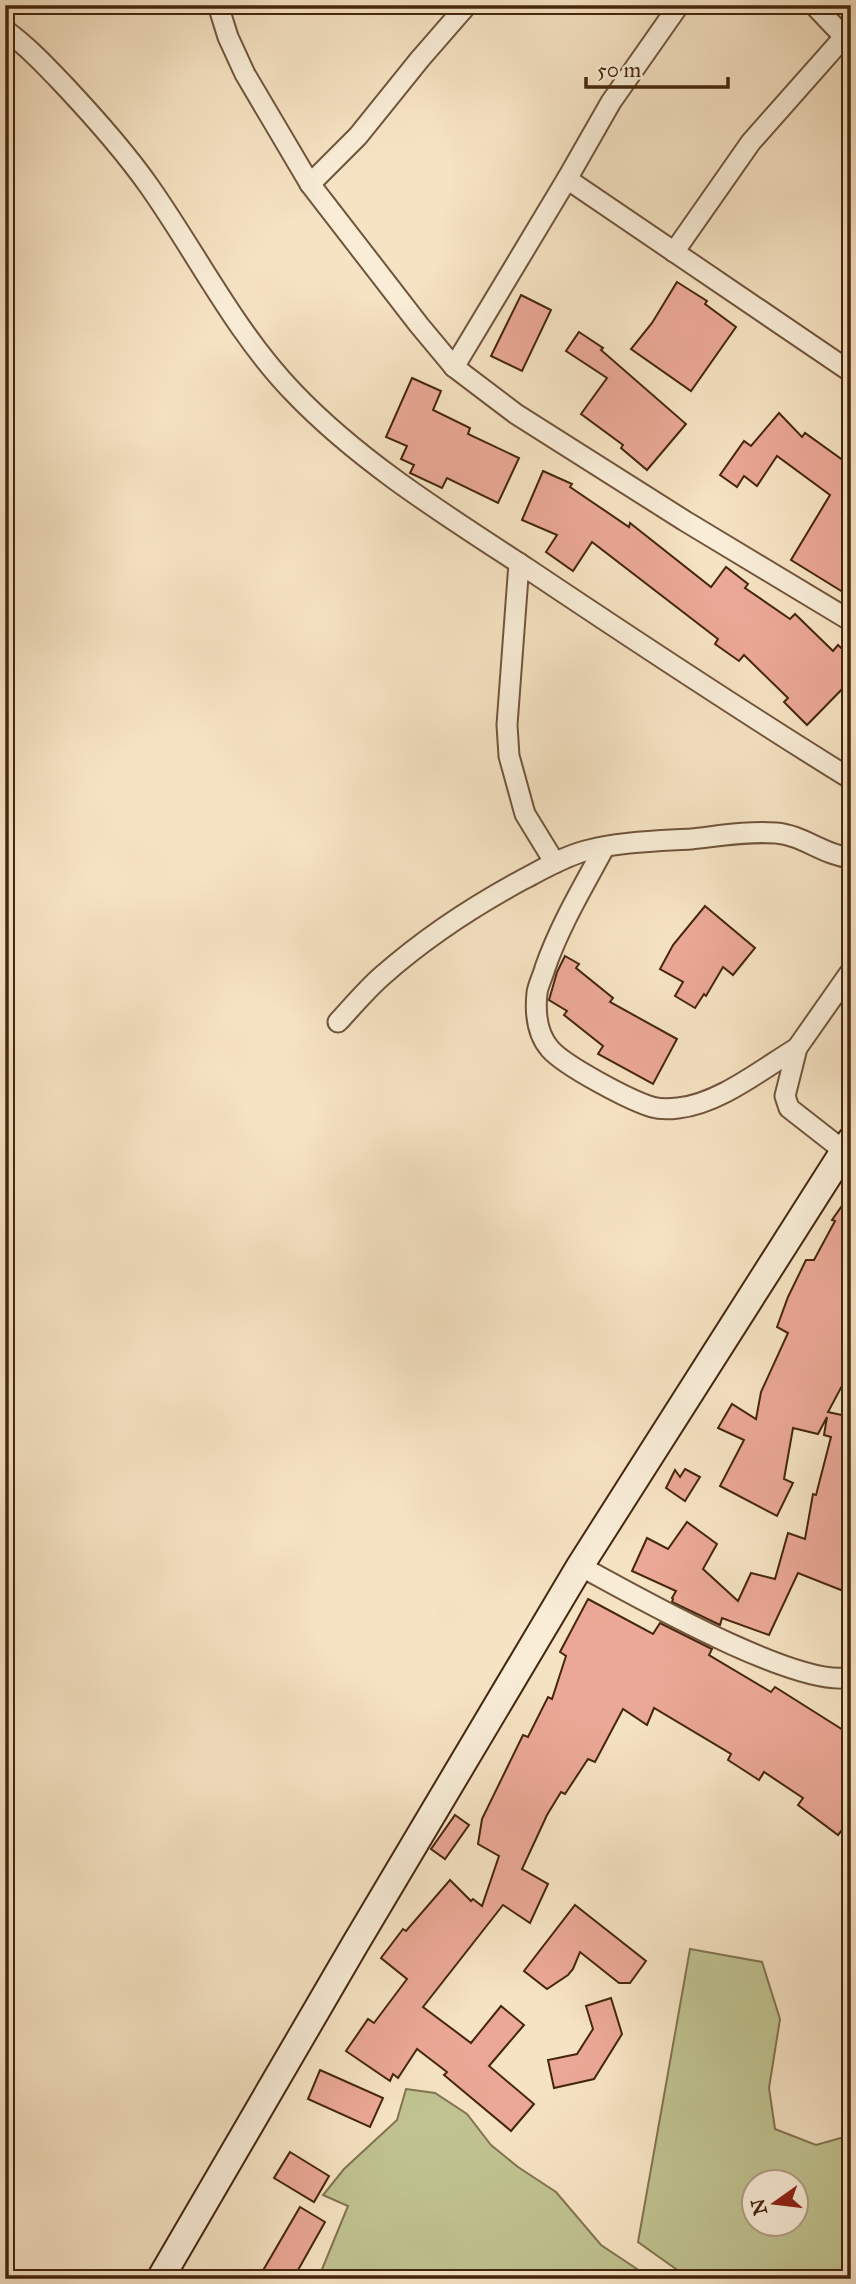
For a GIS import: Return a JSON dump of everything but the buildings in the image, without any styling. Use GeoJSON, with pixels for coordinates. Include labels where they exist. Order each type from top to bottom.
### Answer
{"type":"FeatureCollection","features":[{"type":"Feature","properties":{"kind":"main road"},"geometry":{"type":"LineString","coordinates":[[160,2279],[580,1566],[847,1145]]}},
{"type":"Feature","properties":{"kind":"street"},"geometry":{"type":"LineString","coordinates":[[218,5],[228,37],[245,74],[310,184],[418,325],[454,367],[516,414],[851,621]]}},
{"type":"Feature","properties":{"kind":"street"},"geometry":{"type":"LineString","coordinates":[[310,184],[358,136],[467,5]]}},
{"type":"Feature","properties":{"kind":"street"},"geometry":{"type":"LineString","coordinates":[[454,367],[611,102],[679,5]]}},
{"type":"Feature","properties":{"kind":"street"},"geometry":{"type":"LineString","coordinates":[[674,251],[751,142],[847,40],[814,5]]}},
{"type":"Feature","properties":{"kind":"street"},"geometry":{"type":"LineString","coordinates":[[7,35],[34,54],[120,146],[246,334],[294,392],[352,445],[430,504],[685,674],[851,779]]}},
{"type":"Feature","properties":{"kind":"street"},"geometry":{"type":"LineString","coordinates":[[567,179],[851,372]]}},
{"type":"Feature","properties":{"kind":"street"},"geometry":{"type":"LineString","coordinates":[[519,563],[507,725],[509,756],[525,814],[555,863]]}},
{"type":"Feature","properties":{"kind":"street"},"geometry":{"type":"LineString","coordinates":[[338,1022],[380,978],[423,942],[477,905],[555,863],[586,851],[741,833],[777,833],[799,837],[819,849],[851,858]]}},
{"type":"Feature","properties":{"kind":"street"},"geometry":{"type":"LineString","coordinates":[[604,848],[555,939],[537,991],[536,1013],[541,1034],[551,1049],[569,1063],[636,1102],[655,1108],[678,1108],[713,1098],[796,1048]]}},
{"type":"Feature","properties":{"kind":"street"},"geometry":{"type":"LineString","coordinates":[[847,1145],[789,1108],[785,1096],[796,1048],[851,971]]}},
{"type":"Feature","properties":{"kind":"street"},"geometry":{"type":"LineString","coordinates":[[580,1566],[769,1662],[838,1681],[851,1677]]}},
{"type":"Feature","properties":{"kind":"green space"},"geometry":{"type":"Polygon","coordinates":[[[690,1949],[762,1962],[780,2019],[769,2088],[775,2129],[816,2145],[851,2135],[851,2268],[820,2279],[690,2279],[638,2242],[690,1949]]]}},
{"type":"Feature","properties":{"kind":"green space"},"geometry":{"type":"Polygon","coordinates":[[[406,2089],[435,2093],[467,2114],[491,2145],[556,2192],[601,2245],[652,2279],[318,2279],[348,2206],[323,2195],[344,2169],[397,2120],[406,2089]]]}}]}
